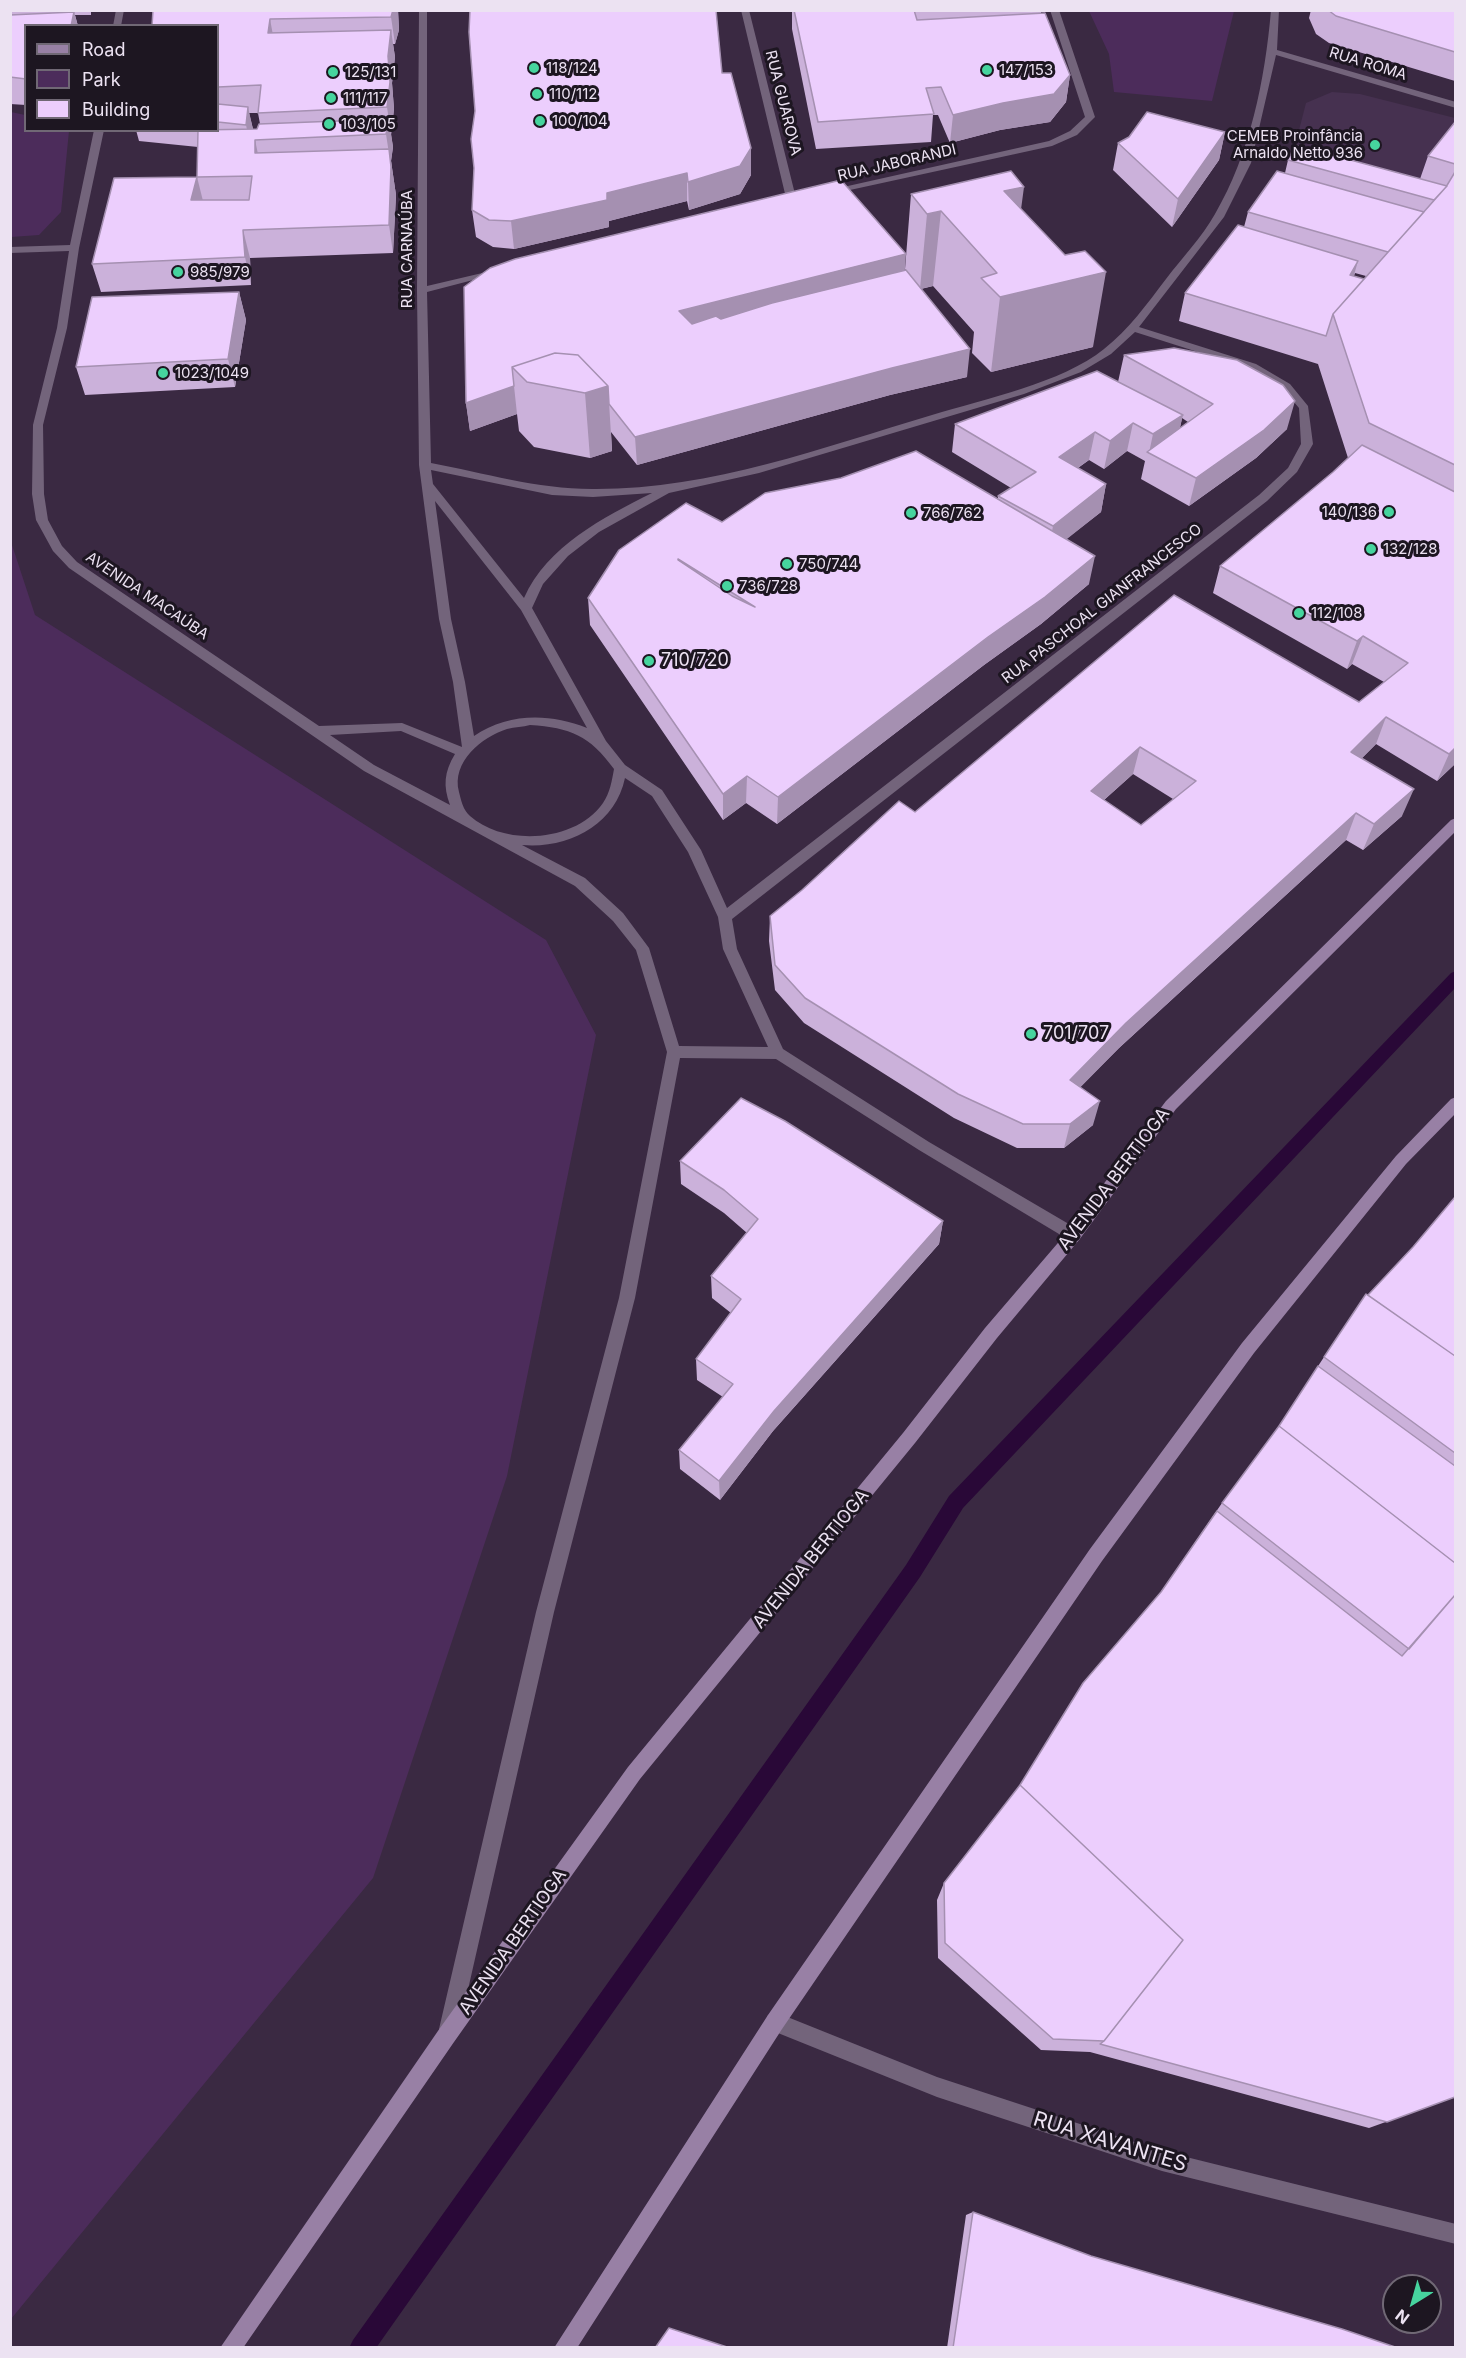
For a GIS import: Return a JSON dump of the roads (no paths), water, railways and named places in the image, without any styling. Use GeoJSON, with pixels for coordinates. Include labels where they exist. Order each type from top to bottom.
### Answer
{"type":"FeatureCollection","features":[{"type":"Feature","properties":{"kind":"street","name":"RUA CARNAÚBA"},"geometry":{"type":"LineString","coordinates":[[423,10],[422,290],[425,465],[445,619],[459,682],[465,749]]}},
{"type":"Feature","properties":{"kind":"street","name":"RUA GUAROVA"},"geometry":{"type":"LineString","coordinates":[[745,10],[792,202]]}},
{"type":"Feature","properties":{"kind":"street","name":"RUA JABORANDI"},"geometry":{"type":"LineString","coordinates":[[815,197],[1052,143],[1070,136],[1083,127],[1090,117],[1054,10]]}},
{"type":"Feature","properties":{"kind":"street"},"geometry":{"type":"LineString","coordinates":[[425,465],[552,491],[593,493],[670,489],[755,471],[1020,392],[1077,370],[1107,352],[1133,328],[1220,217],[1246,163],[1272,51],[1275,10]]}},
{"type":"Feature","properties":{"kind":"street","name":"RUA ROMA"},"geometry":{"type":"LineString","coordinates":[[1272,51],[1455,105]]}},
{"type":"Feature","properties":{"kind":"street","name":"AVENIDA MACAÚBA"},"geometry":{"type":"LineString","coordinates":[[99,132],[74,249],[62,328],[39,425],[38,494],[42,520],[57,548],[73,565],[317,731],[349,756],[377,774],[463,817]]}},
{"type":"Feature","properties":{"kind":"street"},"geometry":{"type":"LineString","coordinates":[[781,205],[804,199]]}},
{"type":"Feature","properties":{"kind":"street"},"geometry":{"type":"LineString","coordinates":[[10,250],[74,249]]}},
{"type":"Feature","properties":{"kind":"street"},"geometry":{"type":"LineString","coordinates":[[422,290],[503,271]]}},
{"type":"Feature","properties":{"kind":"street","name":"RUA PASCHOAL GIANFRANCESCO"},"geometry":{"type":"LineString","coordinates":[[725,917],[1263,498],[1293,471],[1307,444],[1304,408],[1286,386],[1252,366],[1133,328]]}},
{"type":"Feature","properties":{"kind":"street"},"geometry":{"type":"LineString","coordinates":[[429,487],[526,608],[601,742],[620,768],[657,793],[694,850],[725,917],[730,949],[778,1053],[924,1146],[1074,1235]]}},
{"type":"Feature","properties":{"kind":"street"},"geometry":{"type":"LineString","coordinates":[[526,608],[537,584],[563,555],[613,517],[670,489]]}},
{"type":"Feature","properties":{"kind":"street"},"geometry":{"type":"LineString","coordinates":[[447,2035],[545,1612],[627,1298],[674,1052],[642,948],[618,917],[580,882],[463,817],[450,790],[452,771],[465,749],[503,726],[530,721],[556,722],[581,729],[601,742]]}},
{"type":"Feature","properties":{"kind":"street"},"geometry":{"type":"LineString","coordinates":[[317,731],[402,727],[465,749]]}},
{"type":"Feature","properties":{"kind":"street"},"geometry":{"type":"LineString","coordinates":[[497,837],[527,841],[558,838],[585,827],[605,810],[617,789],[620,768]]}},
{"type":"Feature","properties":{"kind":"street","name":"AVENIDA BERTIOGA"},"geometry":{"type":"LineString","coordinates":[[230,2348],[447,2035],[634,1773],[894,1456],[991,1333],[1074,1235],[1170,1105],[1455,823]]}},
{"type":"Feature","properties":{"kind":"street"},"geometry":{"type":"LineString","coordinates":[[674,1052],[778,1053]]}},
{"type":"Feature","properties":{"kind":"street"},"geometry":{"type":"LineString","coordinates":[[564,2348],[774,2022],[1096,1555],[1248,1348],[1401,1160],[1455,1103]]}},
{"type":"Feature","properties":{"kind":"street","name":"RUA XAVANTES"},"geometry":{"type":"LineString","coordinates":[[774,2022],[937,2087],[1162,2161],[1455,2234]]}},
{"type":"Feature","properties":{"kind":"waterway"},"geometry":{"type":"LineString","coordinates":[[361,2348],[913,1571],[956,1502],[1456,977]]}},
{"type":"Feature","properties":{"kind":"place","name":"118/124"},"geometry":{"type":"Point","coordinates":[534,68]}},
{"type":"Feature","properties":{"kind":"place","name":"147/153"},"geometry":{"type":"Point","coordinates":[987,70]}},
{"type":"Feature","properties":{"kind":"place","name":"125/131"},"geometry":{"type":"Point","coordinates":[333,72]}},
{"type":"Feature","properties":{"kind":"place","name":"110/112"},"geometry":{"type":"Point","coordinates":[537,94]}},
{"type":"Feature","properties":{"kind":"place","name":"111/117"},"geometry":{"type":"Point","coordinates":[331,98]}},
{"type":"Feature","properties":{"kind":"place","name":"100/104"},"geometry":{"type":"Point","coordinates":[540,121]}},
{"type":"Feature","properties":{"kind":"place","name":"103/105"},"geometry":{"type":"Point","coordinates":[329,124]}},
{"type":"Feature","properties":{"kind":"place","name":"CEMEB Proinfância Arnaldo Netto 936"},"geometry":{"type":"Point","coordinates":[1375,145]}},
{"type":"Feature","properties":{"kind":"place","name":"985/979"},"geometry":{"type":"Point","coordinates":[178,272]}},
{"type":"Feature","properties":{"kind":"place","name":"1023/1049"},"geometry":{"type":"Point","coordinates":[163,373]}},
{"type":"Feature","properties":{"kind":"place","name":"140/136"},"geometry":{"type":"Point","coordinates":[1389,512]}},
{"type":"Feature","properties":{"kind":"place","name":"766/762"},"geometry":{"type":"Point","coordinates":[911,513]}},
{"type":"Feature","properties":{"kind":"place","name":"132/128"},"geometry":{"type":"Point","coordinates":[1371,549]}},
{"type":"Feature","properties":{"kind":"place","name":"750/744"},"geometry":{"type":"Point","coordinates":[787,564]}},
{"type":"Feature","properties":{"kind":"place","name":"736/728"},"geometry":{"type":"Point","coordinates":[727,586]}},
{"type":"Feature","properties":{"kind":"place","name":"112/108"},"geometry":{"type":"Point","coordinates":[1299,613]}},
{"type":"Feature","properties":{"kind":"place","name":"710/720"},"geometry":{"type":"Point","coordinates":[649,661]}},
{"type":"Feature","properties":{"kind":"place","name":"701/707"},"geometry":{"type":"Point","coordinates":[1031,1034]}}]}
